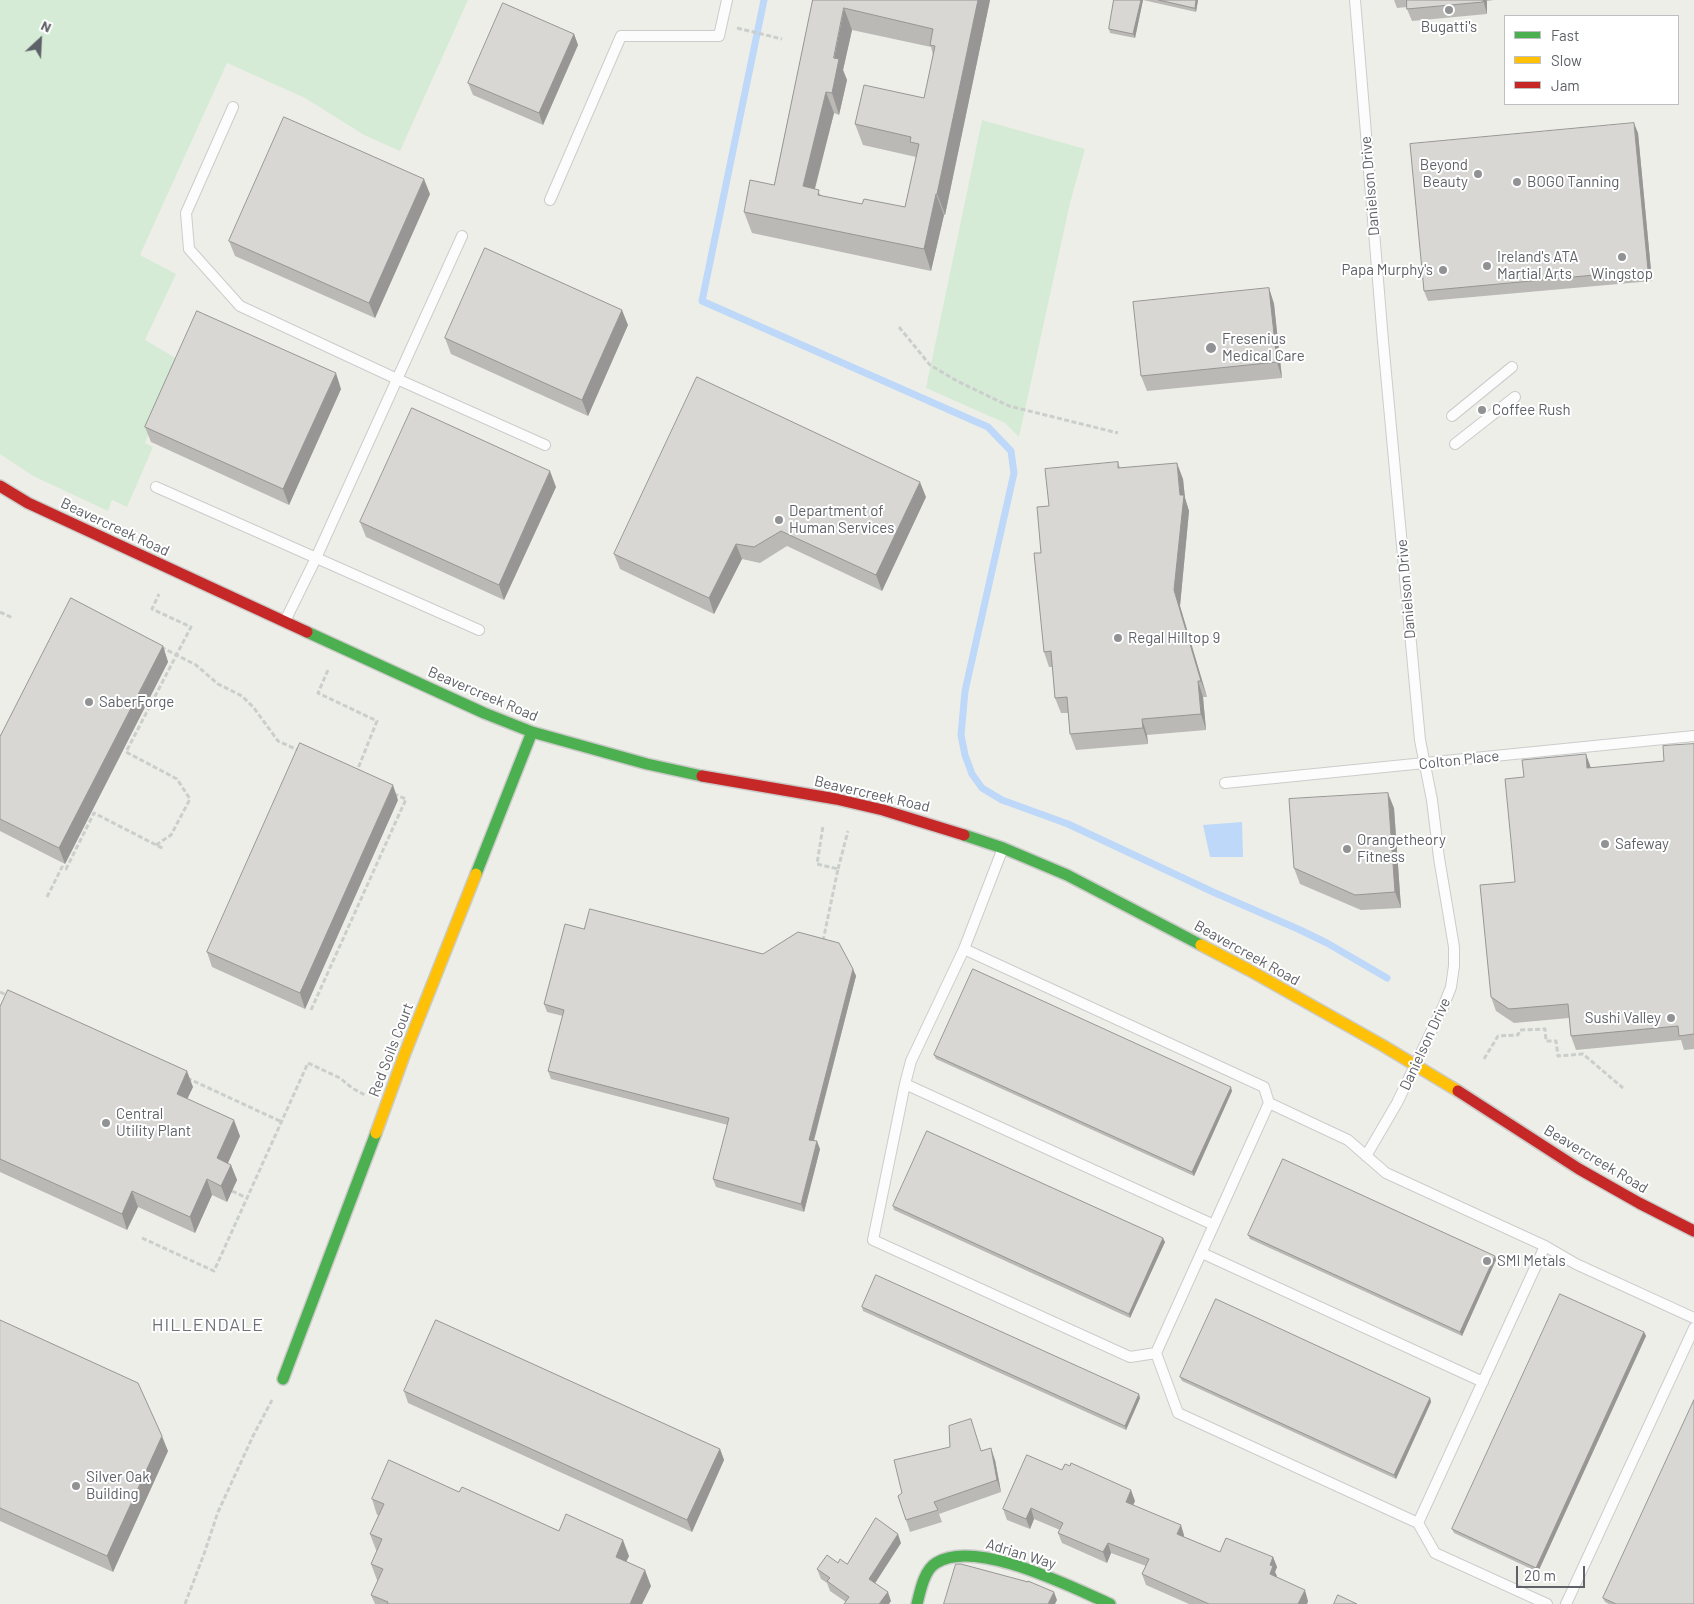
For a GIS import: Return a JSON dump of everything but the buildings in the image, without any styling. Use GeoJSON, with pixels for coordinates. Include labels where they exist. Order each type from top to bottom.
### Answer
{"type":"FeatureCollection","features":[{"type":"Feature","properties":{"kind":"main road","name":"Beavercreek Road"},"geometry":{"type":"LineString","coordinates":[[0,486],[28,503],[284,622],[484,713],[532,732],[647,764],[709,778],[836,799],[882,810],[939,826],[1003,848],[1068,875],[1249,970],[1416,1065],[1579,1169],[1694,1231]]}},
{"type":"Feature","properties":{"kind":"main road","name":"Red Soils Court"},"geometry":{"type":"LineString","coordinates":[[283,1380],[308,1309],[356,1189],[406,1053],[532,732]]}},
{"type":"Feature","properties":{"kind":"main road","name":"Adrian Way"},"geometry":{"type":"LineString","coordinates":[[917,1604],[923,1585],[934,1563],[952,1555],[986,1557],[1046,1576],[1110,1604]]}},
{"type":"Feature","properties":{"kind":"lane","name":"Danielson Drive"},"geometry":{"type":"LineString","coordinates":[[1355,0],[1382,341],[1420,740],[1432,800],[1439,858],[1454,947],[1451,987],[1444,1005],[1397,1103],[1366,1156]]}},
{"type":"Feature","properties":{"kind":"lane"},"geometry":{"type":"LineString","coordinates":[[550,200],[621,36],[719,36],[725,1]]}},
{"type":"Feature","properties":{"kind":"lane"},"geometry":{"type":"LineString","coordinates":[[233,107],[186,213],[189,249],[240,306],[397,380],[545,445]]}},
{"type":"Feature","properties":{"kind":"lane"},"geometry":{"type":"LineString","coordinates":[[284,622],[316,558],[462,236]]}},
{"type":"Feature","properties":{"kind":"lane"},"geometry":{"type":"LineString","coordinates":[[1452,416],[1512,367]]}},
{"type":"Feature","properties":{"kind":"lane"},"geometry":{"type":"LineString","coordinates":[[1454,444],[1515,397]]}},
{"type":"Feature","properties":{"kind":"lane"},"geometry":{"type":"LineString","coordinates":[[156,487],[479,630]]}},
{"type":"Feature","properties":{"kind":"lane","name":"Colton Place"},"geometry":{"type":"LineString","coordinates":[[1224,782],[1694,736]]}},
{"type":"Feature","properties":{"kind":"lane"},"geometry":{"type":"LineString","coordinates":[[1003,848],[964,949],[911,1061],[873,1240],[1130,1357],[1156,1353]]}},
{"type":"Feature","properties":{"kind":"lane"},"geometry":{"type":"LineString","coordinates":[[964,949],[1264,1087],[1270,1103],[1348,1140],[1386,1173],[1545,1246],[1576,1264],[1694,1318]]}},
{"type":"Feature","properties":{"kind":"lane"},"geometry":{"type":"LineString","coordinates":[[905,1084],[1214,1225]]}},
{"type":"Feature","properties":{"kind":"lane"},"geometry":{"type":"LineString","coordinates":[[1270,1103],[1156,1353],[1178,1413],[1418,1523],[1436,1553],[1547,1604]]}},
{"type":"Feature","properties":{"kind":"lane"},"geometry":{"type":"LineString","coordinates":[[1418,1523],[1545,1246]]}},
{"type":"Feature","properties":{"kind":"lane"},"geometry":{"type":"LineString","coordinates":[[1202,1253],[1483,1382]]}},
{"type":"Feature","properties":{"kind":"lane"},"geometry":{"type":"LineString","coordinates":[[1566,1604],[1694,1328]]}},
{"type":"Feature","properties":{"kind":"path"},"geometry":{"type":"LineString","coordinates":[[750,32],[782,39]]}},
{"type":"Feature","properties":{"kind":"path"},"geometry":{"type":"LineString","coordinates":[[899,326],[930,365],[957,381],[1009,406],[1118,433]]}},
{"type":"Feature","properties":{"kind":"path"},"geometry":{"type":"LineString","coordinates":[[156,845],[171,835],[190,799],[177,779],[126,752],[191,627],[152,609],[159,594]]}},
{"type":"Feature","properties":{"kind":"path"},"geometry":{"type":"LineString","coordinates":[[0,612],[12,618]]}},
{"type":"Feature","properties":{"kind":"path"},"geometry":{"type":"LineString","coordinates":[[152,643],[196,665],[218,684],[242,696],[254,708],[278,741],[304,752]]}},
{"type":"Feature","properties":{"kind":"path"},"geometry":{"type":"LineString","coordinates":[[328,670],[318,693],[377,721],[355,776]]}},
{"type":"Feature","properties":{"kind":"path"},"geometry":{"type":"LineString","coordinates":[[311,1010],[406,799],[389,792]]}},
{"type":"Feature","properties":{"kind":"path"},"geometry":{"type":"LineString","coordinates":[[47,897],[62,867],[66,869],[94,813],[164,849]]}},
{"type":"Feature","properties":{"kind":"path"},"geometry":{"type":"LineString","coordinates":[[823,826],[817,864],[838,869]]}},
{"type":"Feature","properties":{"kind":"path"},"geometry":{"type":"LineString","coordinates":[[822,945],[848,831]]}},
{"type":"Feature","properties":{"kind":"path"},"geometry":{"type":"LineString","coordinates":[[0,992],[18,1000]]}},
{"type":"Feature","properties":{"kind":"path"},"geometry":{"type":"LineString","coordinates":[[1484,1059],[1498,1036],[1518,1035],[1520,1030],[1545,1029],[1546,1042],[1556,1041],[1558,1056],[1582,1054],[1623,1088]]}},
{"type":"Feature","properties":{"kind":"path"},"geometry":{"type":"LineString","coordinates":[[142,1238],[214,1271],[308,1063],[340,1078],[352,1088],[365,1095]]}},
{"type":"Feature","properties":{"kind":"path"},"geometry":{"type":"LineString","coordinates":[[184,1076],[282,1122]]}},
{"type":"Feature","properties":{"kind":"path"},"geometry":{"type":"LineString","coordinates":[[232,1191],[247,1198]]}},
{"type":"Feature","properties":{"kind":"path"},"geometry":{"type":"LineString","coordinates":[[184,1604],[218,1512],[253,1436],[283,1380]]}},
{"type":"Feature","properties":{"kind":"green space"},"geometry":{"type":"Polygon","coordinates":[[[0,0],[468,0],[400,151],[364,135],[305,98],[227,63],[140,255],[176,274],[145,340],[181,361],[145,443],[153,447],[127,507],[112,500],[108,511],[33,476],[0,454],[0,0]]]}},
{"type":"Feature","properties":{"kind":"green space"},"geometry":{"type":"Polygon","coordinates":[[[982,120],[1085,149],[1070,203],[1019,437],[1005,423],[926,388],[982,120]]]}},
{"type":"Feature","properties":{"kind":"water"},"geometry":{"type":"Polygon","coordinates":[[[1242,822],[1243,857],[1210,857],[1203,825],[1242,822]]]}},
{"type":"Feature","properties":{"kind":"waterway"},"geometry":{"type":"LineString","coordinates":[[764,0],[702,301],[988,427],[1011,451],[1014,473],[965,691],[961,735],[965,755],[972,774],[982,788],[1002,800],[1068,824],[1213,892],[1298,929],[1327,943],[1387,978]]}},
{"type":"Feature","properties":{"kind":"traffic: fast"},"geometry":{"type":"LineString","coordinates":[[307,632],[484,713],[532,732],[647,764],[702,776]]}},
{"type":"Feature","properties":{"kind":"traffic: fast"},"geometry":{"type":"LineString","coordinates":[[476,874],[532,732]]}},
{"type":"Feature","properties":{"kind":"traffic: fast"},"geometry":{"type":"LineString","coordinates":[[964,835],[1003,848],[1067,875],[1201,945]]}},
{"type":"Feature","properties":{"kind":"traffic: fast"},"geometry":{"type":"LineString","coordinates":[[283,1379],[376,1133]]}},
{"type":"Feature","properties":{"kind":"traffic: fast"},"geometry":{"type":"LineString","coordinates":[[917,1604],[923,1582],[932,1566],[953,1557],[975,1556],[1023,1568],[1110,1604]]}},
{"type":"Feature","properties":{"kind":"traffic: slow"},"geometry":{"type":"LineString","coordinates":[[376,1133],[405,1053],[476,874]]}},
{"type":"Feature","properties":{"kind":"traffic: slow"},"geometry":{"type":"LineString","coordinates":[[1201,945],[1382,1045],[1458,1091]]}},
{"type":"Feature","properties":{"kind":"traffic: jam"},"geometry":{"type":"LineString","coordinates":[[0,486],[28,503],[307,632]]}},
{"type":"Feature","properties":{"kind":"traffic: jam"},"geometry":{"type":"LineString","coordinates":[[702,776],[836,799],[883,810],[964,835]]}},
{"type":"Feature","properties":{"kind":"traffic: jam"},"geometry":{"type":"LineString","coordinates":[[1458,1091],[1579,1169],[1694,1231]]}},
{"type":"Feature","properties":{"kind":"place","name":"Bugatti's"},"geometry":{"type":"Point","coordinates":[1449,10]}},
{"type":"Feature","properties":{"kind":"place","name":"Beyond Beauty"},"geometry":{"type":"Point","coordinates":[1478,174]}},
{"type":"Feature","properties":{"kind":"place","name":"BOGO Tanning"},"geometry":{"type":"Point","coordinates":[1517,182]}},
{"type":"Feature","properties":{"kind":"place","name":"Wingstop"},"geometry":{"type":"Point","coordinates":[1622,257]}},
{"type":"Feature","properties":{"kind":"place","name":"Ireland's ATA Martial Arts"},"geometry":{"type":"Point","coordinates":[1487,266]}},
{"type":"Feature","properties":{"kind":"place","name":"Papa Murphy's"},"geometry":{"type":"Point","coordinates":[1443,270]}},
{"type":"Feature","properties":{"kind":"place","name":"Fresenius Medical Care"},"geometry":{"type":"Point","coordinates":[1211,348]}},
{"type":"Feature","properties":{"kind":"place","name":"Coffee Rush"},"geometry":{"type":"Point","coordinates":[1482,410]}},
{"type":"Feature","properties":{"kind":"place","name":"Department of Human Services"},"geometry":{"type":"Point","coordinates":[779,520]}},
{"type":"Feature","properties":{"kind":"place","name":"Regal Hilltop 9"},"geometry":{"type":"Point","coordinates":[1118,638]}},
{"type":"Feature","properties":{"kind":"place","name":"SaberForge"},"geometry":{"type":"Point","coordinates":[89,702]}},
{"type":"Feature","properties":{"kind":"place","name":"Safeway"},"geometry":{"type":"Point","coordinates":[1605,844]}},
{"type":"Feature","properties":{"kind":"place","name":"Orangetheory Fitness"},"geometry":{"type":"Point","coordinates":[1347,849]}},
{"type":"Feature","properties":{"kind":"place","name":"Sushi Valley"},"geometry":{"type":"Point","coordinates":[1671,1018]}},
{"type":"Feature","properties":{"kind":"place","name":"Central Utility Plant"},"geometry":{"type":"Point","coordinates":[106,1123]}},
{"type":"Feature","properties":{"kind":"place","name":"SMI Metals"},"geometry":{"type":"Point","coordinates":[1487,1261]}},
{"type":"Feature","properties":{"kind":"place","name":"Silver Oak Building"},"geometry":{"type":"Point","coordinates":[76,1486]}},
{"type":"Feature","properties":{"kind":"district","name":"HILLENDALE"},"geometry":{"type":"Point","coordinates":[208,1325]}}]}
